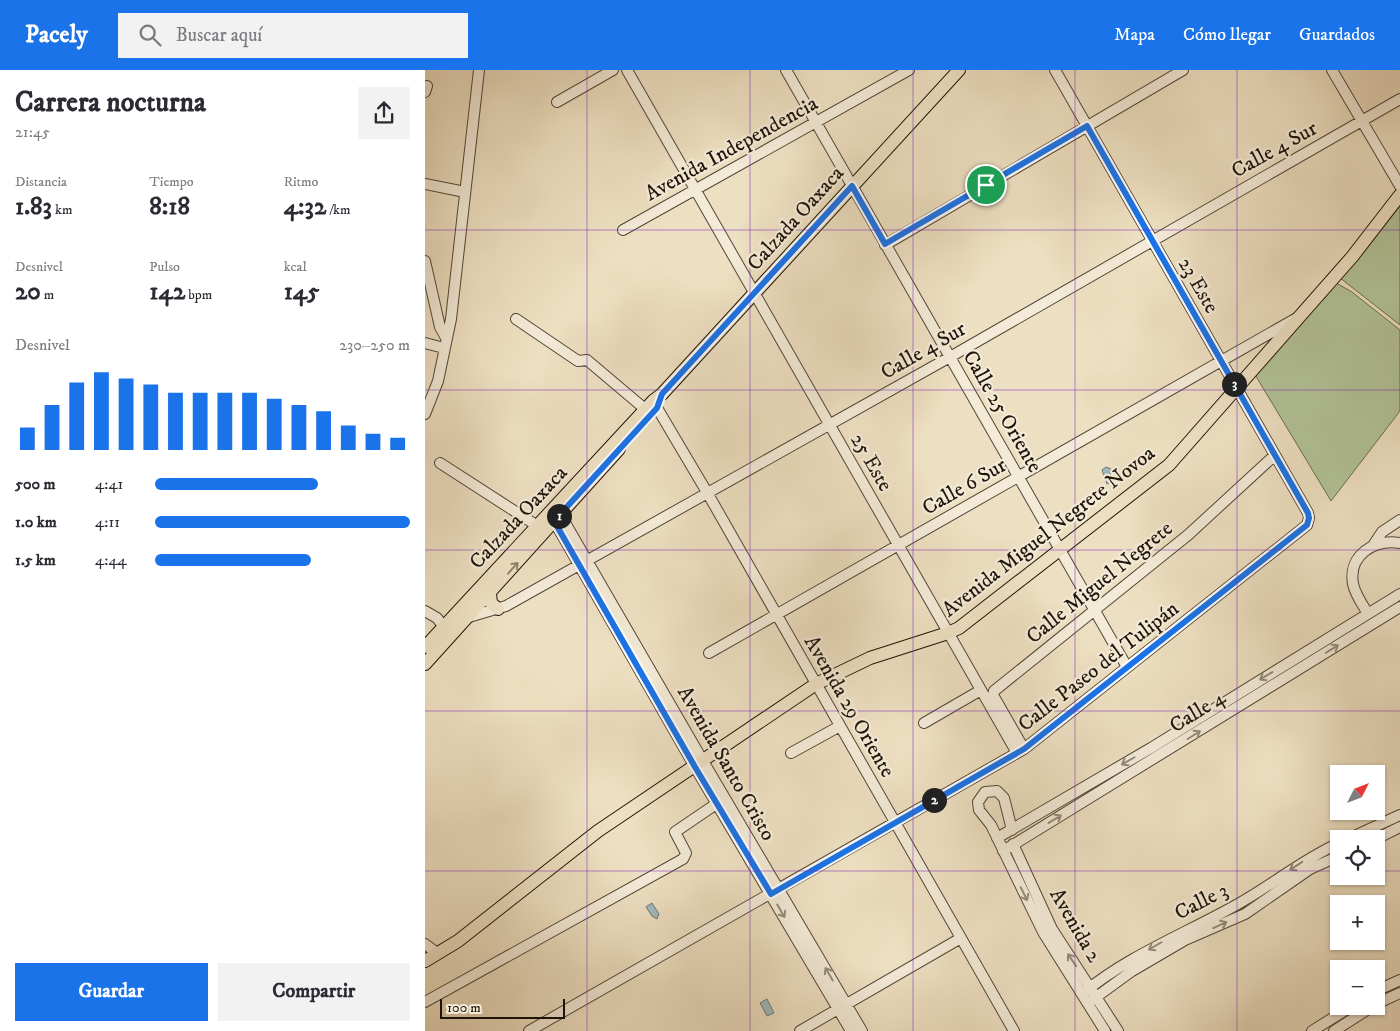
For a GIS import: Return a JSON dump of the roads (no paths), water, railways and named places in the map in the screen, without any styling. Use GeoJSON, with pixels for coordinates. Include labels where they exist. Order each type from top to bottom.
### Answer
{"type":"FeatureCollection","features":[{"type":"Feature","properties":{"kind":"main road","name":"Calzada Oaxaca"},"geometry":{"type":"LineString","coordinates":[[425,647],[447,631],[464,614],[536,525],[654,403],[959,70]]}},
{"type":"Feature","properties":{"kind":"main road","name":"Avenida Miguel Negrete Novoa"},"geometry":{"type":"LineString","coordinates":[[425,961],[458,941],[598,831],[816,684],[870,658],[948,634],[1169,465],[1352,258],[1400,194]]}},
{"type":"Feature","properties":{"kind":"main road","name":"Calzada Oaxaca"},"geometry":{"type":"LineString","coordinates":[[464,614],[490,594],[654,403]]}},
{"type":"Feature","properties":{"kind":"main road"},"geometry":{"type":"LineString","coordinates":[[490,594],[491,603],[497,609]]}},
{"type":"Feature","properties":{"kind":"main road","name":"Calzada Oaxaca"},"geometry":{"type":"LineString","coordinates":[[425,664],[447,631]]}},
{"type":"Feature","properties":{"kind":"street"},"geometry":{"type":"LineString","coordinates":[[425,414],[438,380],[454,302],[479,70]]}},
{"type":"Feature","properties":{"kind":"street"},"geometry":{"type":"LineString","coordinates":[[557,102],[613,70]]}},
{"type":"Feature","properties":{"kind":"street","name":"25 Este"},"geometry":{"type":"LineString","coordinates":[[627,70],[948,634],[981,690],[1021,751]]}},
{"type":"Feature","properties":{"kind":"street","name":"Calle 25 Oriente"},"geometry":{"type":"LineString","coordinates":[[786,70],[1127,667]]}},
{"type":"Feature","properties":{"kind":"street","name":"Avenida Independencia"},"geometry":{"type":"LineString","coordinates":[[623,230],[909,70]]}},
{"type":"Feature","properties":{"kind":"street","name":"23 Este"},"geometry":{"type":"LineString","coordinates":[[1055,70],[1309,518]]}},
{"type":"Feature","properties":{"kind":"street"},"geometry":{"type":"LineString","coordinates":[[885,244],[1183,70]]}},
{"type":"Feature","properties":{"kind":"street"},"geometry":{"type":"LineString","coordinates":[[1332,70],[1400,186]]}},
{"type":"Feature","properties":{"kind":"street","name":"Calle 4 Sur"},"geometry":{"type":"LineString","coordinates":[[464,614],[506,606],[950,357],[1400,99]]}},
{"type":"Feature","properties":{"kind":"street"},"geometry":{"type":"LineString","coordinates":[[425,184],[465,192]]}},
{"type":"Feature","properties":{"kind":"street"},"geometry":{"type":"LineString","coordinates":[[425,261],[445,343]]}},
{"type":"Feature","properties":{"kind":"street","name":"Calle 6 Sur"},"geometry":{"type":"LineString","coordinates":[[709,653],[1300,316]]}},
{"type":"Feature","properties":{"kind":"street","name":"Avenida 29 Oriente"},"geometry":{"type":"LineString","coordinates":[[516,318],[578,361],[587,360],[654,403],[708,494],[1013,1031]]}},
{"type":"Feature","properties":{"kind":"street"},"geometry":{"type":"LineString","coordinates":[[425,344],[445,343]]}},
{"type":"Feature","properties":{"kind":"street","name":"Calle Miguel Negrete"},"geometry":{"type":"LineString","coordinates":[[1021,751],[993,695],[994,691],[1188,535],[1275,455]]}},
{"type":"Feature","properties":{"kind":"street"},"geometry":{"type":"LineString","coordinates":[[440,463],[536,525]]}},
{"type":"Feature","properties":{"kind":"street","name":"Avenida Santo Cristo"},"geometry":{"type":"LineString","coordinates":[[557,517],[699,764],[842,1006],[862,1031]]}},
{"type":"Feature","properties":{"kind":"street","name":"Calle Paseo del Tulipán"},"geometry":{"type":"LineString","coordinates":[[529,1031],[1021,751],[1307,525],[1309,518]]}},
{"type":"Feature","properties":{"kind":"street"},"geometry":{"type":"LineString","coordinates":[[1367,612],[1357,594],[1353,575],[1359,556],[1374,544],[1382,532],[1400,520]]}},
{"type":"Feature","properties":{"kind":"street"},"geometry":{"type":"LineString","coordinates":[[1374,544],[1388,541],[1400,543]]}},
{"type":"Feature","properties":{"kind":"street","name":"Calle 4"},"geometry":{"type":"LineString","coordinates":[[997,838],[1151,748],[1367,612],[1400,594]]}},
{"type":"Feature","properties":{"kind":"street","name":"Calle 4"},"geometry":{"type":"LineString","coordinates":[[1013,844],[1400,608]]}},
{"type":"Feature","properties":{"kind":"street"},"geometry":{"type":"LineString","coordinates":[[425,611],[437,618],[447,631]]}},
{"type":"Feature","properties":{"kind":"street"},"geometry":{"type":"LineString","coordinates":[[924,723],[981,690]]}},
{"type":"Feature","properties":{"kind":"street"},"geometry":{"type":"LineString","coordinates":[[1243,690],[1250,700]]}},
{"type":"Feature","properties":{"kind":"street"},"geometry":{"type":"LineString","coordinates":[[791,753],[840,726]]}},
{"type":"Feature","properties":{"kind":"street","name":"Avenida 2"},"geometry":{"type":"LineString","coordinates":[[1012,830],[1004,798],[997,791],[985,792],[978,802],[979,810],[997,838],[1043,932],[1086,990],[1097,997],[1117,1031]]}},
{"type":"Feature","properties":{"kind":"street"},"geometry":{"type":"LineString","coordinates":[[425,1002],[683,859],[686,853],[675,832],[721,801]]}},
{"type":"Feature","properties":{"kind":"street"},"geometry":{"type":"LineString","coordinates":[[1368,830],[1400,815]]}},
{"type":"Feature","properties":{"kind":"street"},"geometry":{"type":"LineString","coordinates":[[1385,834],[1400,827]]}},
{"type":"Feature","properties":{"kind":"street"},"geometry":{"type":"LineString","coordinates":[[1003,851],[1013,844]]}},
{"type":"Feature","properties":{"kind":"street","name":"Avenida 2"},"geometry":{"type":"LineString","coordinates":[[1013,844],[1052,929],[1086,990],[1088,1003],[1105,1031]]}},
{"type":"Feature","properties":{"kind":"street","name":"Calle 3"},"geometry":{"type":"LineString","coordinates":[[1088,1003],[1140,967],[1185,940],[1245,914],[1265,893],[1316,854],[1330,847]]}},
{"type":"Feature","properties":{"kind":"street","name":"Calle 3"},"geometry":{"type":"LineString","coordinates":[[1086,990],[1134,958],[1180,932],[1265,893],[1330,860]]}},
{"type":"Feature","properties":{"kind":"street"},"geometry":{"type":"LineString","coordinates":[[800,1031],[961,938]]}},
{"type":"Feature","properties":{"kind":"street"},"geometry":{"type":"LineString","coordinates":[[425,944],[437,953]]}},
{"type":"Feature","properties":{"kind":"street"},"geometry":{"type":"LineString","coordinates":[[1385,987],[1400,980]]}},
{"type":"Feature","properties":{"kind":"street"},"geometry":{"type":"LineString","coordinates":[[1385,1000],[1400,993]]}},
{"type":"Feature","properties":{"kind":"street","name":"Avenida Santo Cristo"},"geometry":{"type":"LineString","coordinates":[[842,1006],[851,1031]]}},
{"type":"Feature","properties":{"kind":"street"},"geometry":{"type":"LineString","coordinates":[[1315,1030],[1338,1015]]}},
{"type":"Feature","properties":{"kind":"street"},"geometry":{"type":"LineString","coordinates":[[1334,1031],[1359,1015]]}},
{"type":"Feature","properties":{"kind":"water"},"geometry":{"type":"Polygon","coordinates":[[[1106,467],[1111,469],[1110,473],[1114,480],[1107,484],[1102,470],[1106,467]]]}},
{"type":"Feature","properties":{"kind":"water"},"geometry":{"type":"Polygon","coordinates":[[[652,903],[659,914],[657,919],[652,916],[646,907],[652,903]]]}},
{"type":"Feature","properties":{"kind":"water"},"geometry":{"type":"Polygon","coordinates":[[[767,999],[774,1013],[767,1016],[760,1003],[767,999]]]}}]}
